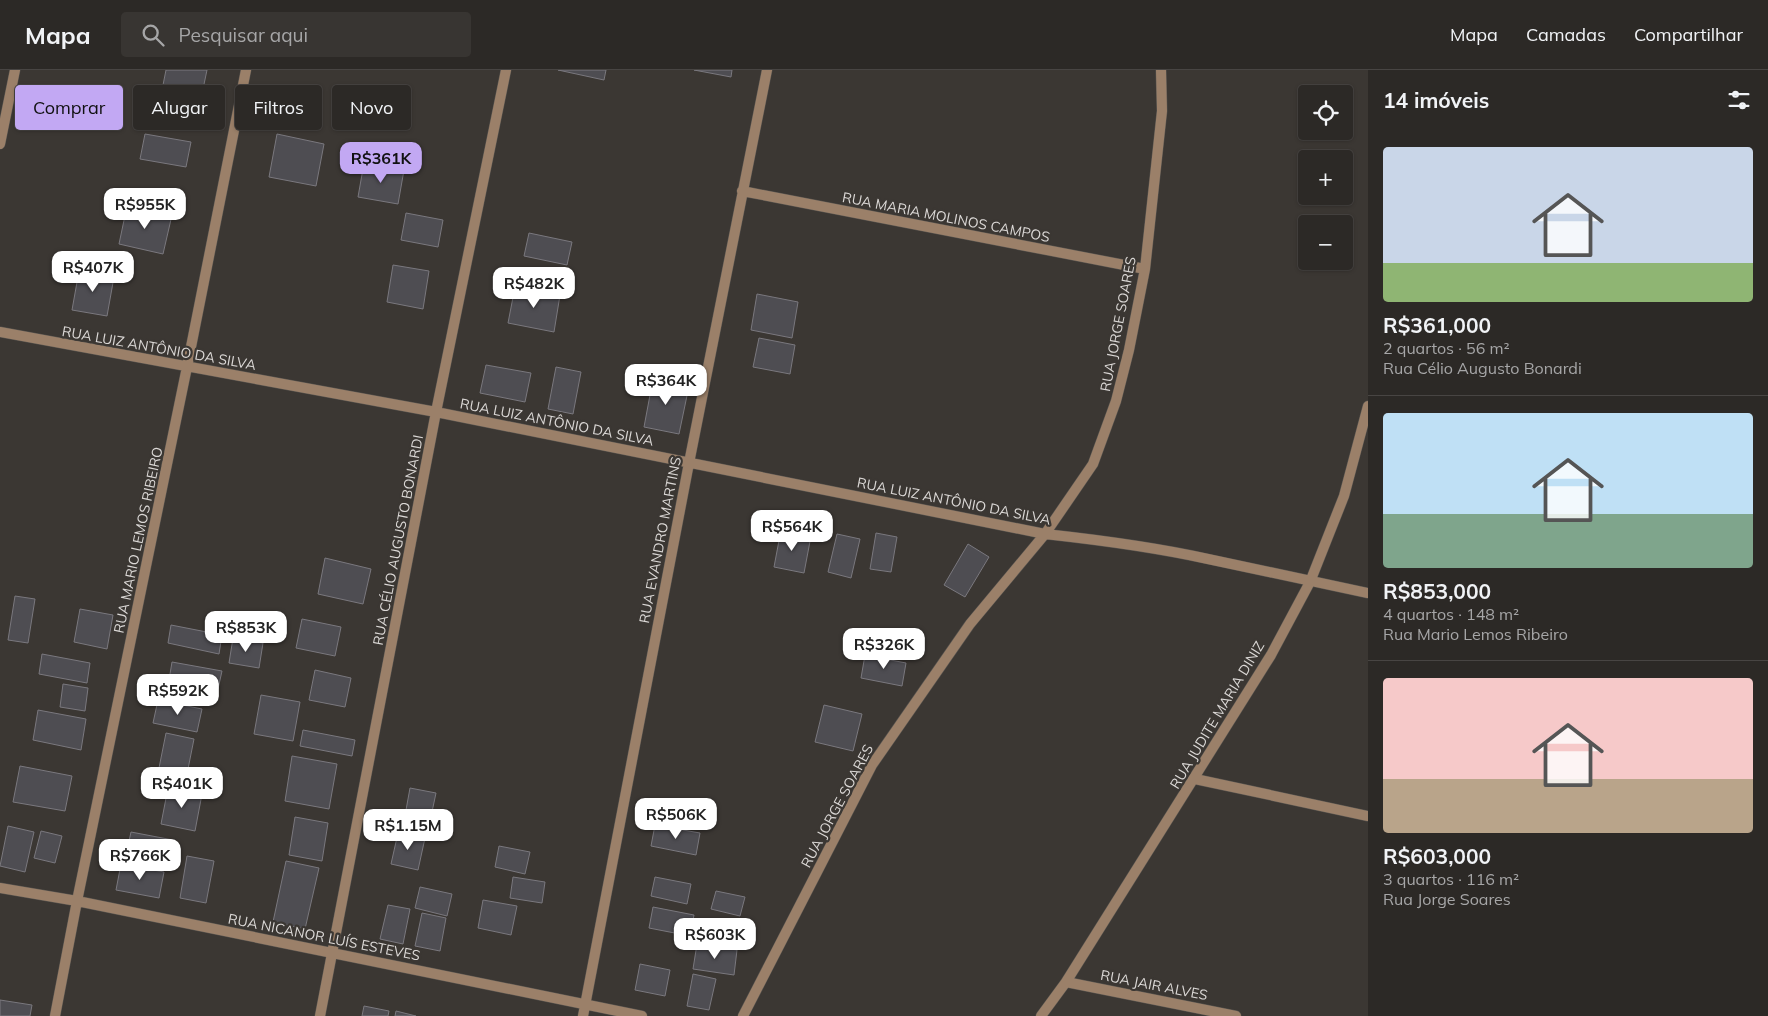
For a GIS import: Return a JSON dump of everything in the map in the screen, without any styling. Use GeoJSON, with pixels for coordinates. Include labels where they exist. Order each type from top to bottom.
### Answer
{"type":"FeatureCollection","features":[{"type":"Feature","properties":{"kind":"street"},"geometry":{"type":"LineString","coordinates":[[0,144],[15,70]]}},
{"type":"Feature","properties":{"kind":"street","name":"RUA MARIO LEMOS RIBEIRO"},"geometry":{"type":"LineString","coordinates":[[55,1016],[246,70]]}},
{"type":"Feature","properties":{"kind":"street","name":"RUA CÉLIO AUGUSTO BONARDI"},"geometry":{"type":"LineString","coordinates":[[320,1016],[436,412],[506,70]]}},
{"type":"Feature","properties":{"kind":"street","name":"RUA EVANDRO MARTINS"},"geometry":{"type":"LineString","coordinates":[[583,1016],[689,462],[767,70]]}},
{"type":"Feature","properties":{"kind":"street","name":"RUA JORGE SOARES"},"geometry":{"type":"LineString","coordinates":[[743,1016],[872,765],[970,624],[1046,534],[1093,464],[1097,455],[1116,402],[1129,350],[1144,269],[1162,111],[1161,70]]}},
{"type":"Feature","properties":{"kind":"street","name":"RUA MARIA MOLINOS CAMPOS"},"geometry":{"type":"LineString","coordinates":[[742,191],[1144,269]]}},
{"type":"Feature","properties":{"kind":"street","name":"RUA LUIZ ANTÔNIO DA SILVA"},"geometry":{"type":"LineString","coordinates":[[0,332],[187,368],[436,412],[1046,534],[1109,541],[1206,558],[1310,582],[1368,592]]}},
{"type":"Feature","properties":{"kind":"street","name":"RUA JUDITE MARIA DINIZ"},"geometry":{"type":"LineString","coordinates":[[1041,1016],[1066,982],[1271,656],[1310,582],[1344,496],[1368,406]]}},
{"type":"Feature","properties":{"kind":"street"},"geometry":{"type":"LineString","coordinates":[[1194,779],[1368,816]]}},
{"type":"Feature","properties":{"kind":"street","name":"RUA NICANOR LUÍS ESTEVES"},"geometry":{"type":"LineString","coordinates":[[0,888],[77,901],[642,1016]]}},
{"type":"Feature","properties":{"kind":"street","name":"RUA JAIR ALVES"},"geometry":{"type":"LineString","coordinates":[[1066,982],[1236,1016]]}},
{"type":"Feature","properties":{"kind":"building"},"geometry":{"type":"Polygon","coordinates":[[[166,70],[207,70],[204,85],[163,85],[166,70]]]}},
{"type":"Feature","properties":{"kind":"building"},"geometry":{"type":"Polygon","coordinates":[[[558,70],[606,70],[604,80],[558,70]]]}},
{"type":"Feature","properties":{"kind":"building"},"geometry":{"type":"Polygon","coordinates":[[[694,70],[732,70],[731,77],[694,70]]]}},
{"type":"Feature","properties":{"kind":"building"},"geometry":{"type":"Polygon","coordinates":[[[145,134],[191,142],[186,167],[140,159],[145,134]]]}},
{"type":"Feature","properties":{"kind":"building"},"geometry":{"type":"Polygon","coordinates":[[[277,134],[324,144],[316,186],[269,177],[277,134]]]}},
{"type":"Feature","properties":{"kind":"building"},"geometry":{"type":"Polygon","coordinates":[[[364,163],[404,170],[398,204],[358,197],[364,163]]]}},
{"type":"Feature","properties":{"kind":"building"},"geometry":{"type":"Polygon","coordinates":[[[127,206],[172,215],[163,254],[119,244],[127,206]]]}},
{"type":"Feature","properties":{"kind":"building"},"geometry":{"type":"Polygon","coordinates":[[[406,213],[443,220],[438,247],[401,240],[406,213]]]}},
{"type":"Feature","properties":{"kind":"building"},"geometry":{"type":"Polygon","coordinates":[[[529,233],[572,242],[567,265],[524,256],[529,233]]]}},
{"type":"Feature","properties":{"kind":"building"},"geometry":{"type":"Polygon","coordinates":[[[393,265],[429,271],[423,309],[387,302],[393,265]]]}},
{"type":"Feature","properties":{"kind":"building"},"geometry":{"type":"Polygon","coordinates":[[[79,271],[114,277],[107,316],[72,310],[79,271]]]}},
{"type":"Feature","properties":{"kind":"building"},"geometry":{"type":"Polygon","coordinates":[[[515,287],[560,295],[554,332],[508,323],[515,287]]]}},
{"type":"Feature","properties":{"kind":"building"},"geometry":{"type":"Polygon","coordinates":[[[757,294],[798,302],[792,338],[751,330],[757,294]]]}},
{"type":"Feature","properties":{"kind":"building"},"geometry":{"type":"Polygon","coordinates":[[[759,338],[795,345],[790,374],[753,367],[759,338]]]}},
{"type":"Feature","properties":{"kind":"building"},"geometry":{"type":"Polygon","coordinates":[[[486,365],[531,373],[525,402],[480,393],[486,365]]]}},
{"type":"Feature","properties":{"kind":"building"},"geometry":{"type":"Polygon","coordinates":[[[556,367],[581,372],[573,414],[548,409],[556,367]]]}},
{"type":"Feature","properties":{"kind":"building"},"geometry":{"type":"Polygon","coordinates":[[[653,379],[689,386],[679,434],[644,427],[653,379]]]}},
{"type":"Feature","properties":{"kind":"building"},"geometry":{"type":"Polygon","coordinates":[[[781,530],[811,536],[804,573],[774,567],[781,530]]]}},
{"type":"Feature","properties":{"kind":"building"},"geometry":{"type":"Polygon","coordinates":[[[876,533],[897,537],[891,572],[870,569],[876,533]]]}},
{"type":"Feature","properties":{"kind":"building"},"geometry":{"type":"Polygon","coordinates":[[[837,534],[860,539],[851,578],[828,572],[837,534]]]}},
{"type":"Feature","properties":{"kind":"building"},"geometry":{"type":"Polygon","coordinates":[[[968,544],[989,557],[965,597],[944,585],[968,544]]]}},
{"type":"Feature","properties":{"kind":"building"},"geometry":{"type":"Polygon","coordinates":[[[325,558],[371,569],[363,604],[318,594],[325,558]]]}},
{"type":"Feature","properties":{"kind":"building"},"geometry":{"type":"Polygon","coordinates":[[[15,596],[35,599],[28,643],[8,640],[15,596]]]}},
{"type":"Feature","properties":{"kind":"building"},"geometry":{"type":"Polygon","coordinates":[[[80,609],[113,615],[107,649],[74,642],[80,609]]]}},
{"type":"Feature","properties":{"kind":"building"},"geometry":{"type":"Polygon","coordinates":[[[302,619],[341,627],[335,656],[296,648],[302,619]]]}},
{"type":"Feature","properties":{"kind":"building"},"geometry":{"type":"Polygon","coordinates":[[[171,625],[222,635],[219,654],[168,643],[171,625]]]}},
{"type":"Feature","properties":{"kind":"building"},"geometry":{"type":"Polygon","coordinates":[[[233,638],[263,643],[259,668],[229,663],[233,638]]]}},
{"type":"Feature","properties":{"kind":"building"},"geometry":{"type":"Polygon","coordinates":[[[42,654],[90,663],[87,683],[39,674],[42,654]]]}},
{"type":"Feature","properties":{"kind":"building"},"geometry":{"type":"Polygon","coordinates":[[[865,655],[906,663],[902,686],[861,678],[865,655]]]}},
{"type":"Feature","properties":{"kind":"building"},"geometry":{"type":"Polygon","coordinates":[[[172,662],[222,671],[218,689],[169,680],[172,662]]]}},
{"type":"Feature","properties":{"kind":"building"},"geometry":{"type":"Polygon","coordinates":[[[315,670],[351,678],[345,707],[309,700],[315,670]]]}},
{"type":"Feature","properties":{"kind":"building"},"geometry":{"type":"Polygon","coordinates":[[[63,684],[88,688],[85,711],[60,707],[63,684]]]}},
{"type":"Feature","properties":{"kind":"building"},"geometry":{"type":"Polygon","coordinates":[[[261,695],[300,702],[293,741],[254,734],[261,695]]]}},
{"type":"Feature","properties":{"kind":"building"},"geometry":{"type":"Polygon","coordinates":[[[158,700],[202,709],[197,732],[153,723],[158,700]]]}},
{"type":"Feature","properties":{"kind":"building"},"geometry":{"type":"Polygon","coordinates":[[[824,705],[862,714],[853,751],[815,742],[824,705]]]}},
{"type":"Feature","properties":{"kind":"building"},"geometry":{"type":"Polygon","coordinates":[[[38,710],[86,719],[81,750],[33,740],[38,710]]]}},
{"type":"Feature","properties":{"kind":"building"},"geometry":{"type":"Polygon","coordinates":[[[303,730],[355,740],[352,756],[300,746],[303,730]]]}},
{"type":"Feature","properties":{"kind":"building"},"geometry":{"type":"Polygon","coordinates":[[[166,733],[194,739],[185,784],[157,778],[166,733]]]}},
{"type":"Feature","properties":{"kind":"building"},"geometry":{"type":"Polygon","coordinates":[[[292,756],[337,764],[329,809],[285,801],[292,756]]]}},
{"type":"Feature","properties":{"kind":"building"},"geometry":{"type":"Polygon","coordinates":[[[20,766],[72,776],[65,811],[13,802],[20,766]]]}},
{"type":"Feature","properties":{"kind":"building"},"geometry":{"type":"Polygon","coordinates":[[[168,788],[202,794],[195,831],[161,824],[168,788]]]}},
{"type":"Feature","properties":{"kind":"building"},"geometry":{"type":"Polygon","coordinates":[[[410,788],[436,793],[429,826],[404,821],[410,788]]]}},
{"type":"Feature","properties":{"kind":"building"},"geometry":{"type":"Polygon","coordinates":[[[295,817],[328,823],[322,861],[289,855],[295,817]]]}},
{"type":"Feature","properties":{"kind":"building"},"geometry":{"type":"Polygon","coordinates":[[[655,825],[700,833],[696,855],[651,846],[655,825]]]}},
{"type":"Feature","properties":{"kind":"building"},"geometry":{"type":"Polygon","coordinates":[[[8,826],[34,832],[25,872],[0,866],[8,826]]]}},
{"type":"Feature","properties":{"kind":"building"},"geometry":{"type":"Polygon","coordinates":[[[41,831],[62,836],[55,863],[34,858],[41,831]]]}},
{"type":"Feature","properties":{"kind":"building"},"geometry":{"type":"Polygon","coordinates":[[[131,832],[173,840],[169,863],[126,855],[131,832]]]}},
{"type":"Feature","properties":{"kind":"building"},"geometry":{"type":"Polygon","coordinates":[[[398,833],[425,838],[418,870],[391,864],[398,833]]]}},
{"type":"Feature","properties":{"kind":"building"},"geometry":{"type":"Polygon","coordinates":[[[499,846],[530,852],[525,874],[495,867],[499,846]]]}},
{"type":"Feature","properties":{"kind":"building"},"geometry":{"type":"Polygon","coordinates":[[[187,856],[214,861],[206,903],[180,898],[187,856]]]}},
{"type":"Feature","properties":{"kind":"building"},"geometry":{"type":"Polygon","coordinates":[[[286,861],[319,868],[305,929],[273,922],[286,861]]]}},
{"type":"Feature","properties":{"kind":"building"},"geometry":{"type":"Polygon","coordinates":[[[121,864],[164,872],[159,898],[116,890],[121,864]]]}},
{"type":"Feature","properties":{"kind":"building"},"geometry":{"type":"Polygon","coordinates":[[[513,877],[545,882],[542,903],[510,898],[513,877]]]}},
{"type":"Feature","properties":{"kind":"building"},"geometry":{"type":"Polygon","coordinates":[[[655,877],[691,884],[687,904],[651,896],[655,877]]]}},
{"type":"Feature","properties":{"kind":"building"},"geometry":{"type":"Polygon","coordinates":[[[420,887],[452,894],[447,916],[415,908],[420,887]]]}},
{"type":"Feature","properties":{"kind":"building"},"geometry":{"type":"Polygon","coordinates":[[[716,891],[745,897],[740,916],[711,909],[716,891]]]}},
{"type":"Feature","properties":{"kind":"building"},"geometry":{"type":"Polygon","coordinates":[[[483,900],[517,906],[511,935],[478,928],[483,900]]]}},
{"type":"Feature","properties":{"kind":"building"},"geometry":{"type":"Polygon","coordinates":[[[388,905],[410,909],[403,944],[380,939],[388,905]]]}},
{"type":"Feature","properties":{"kind":"building"},"geometry":{"type":"Polygon","coordinates":[[[653,907],[694,915],[690,936],[649,928],[653,907]]]}},
{"type":"Feature","properties":{"kind":"building"},"geometry":{"type":"Polygon","coordinates":[[[422,913],[446,918],[440,951],[415,946],[422,913]]]}},
{"type":"Feature","properties":{"kind":"building"},"geometry":{"type":"Polygon","coordinates":[[[697,944],[737,950],[734,975],[693,969],[697,944]]]}},
{"type":"Feature","properties":{"kind":"building"},"geometry":{"type":"Polygon","coordinates":[[[640,964],[670,970],[665,996],[635,990],[640,964]]]}},
{"type":"Feature","properties":{"kind":"building"},"geometry":{"type":"Polygon","coordinates":[[[693,974],[716,979],[709,1010],[687,1006],[693,974]]]}},
{"type":"Feature","properties":{"kind":"building"},"geometry":{"type":"Polygon","coordinates":[[[0,1000],[32,1005],[30,1016],[0,1016],[0,1000]]]}},
{"type":"Feature","properties":{"kind":"building"},"geometry":{"type":"Polygon","coordinates":[[[364,1006],[389,1011],[388,1016],[362,1016],[364,1006]]]}},
{"type":"Feature","properties":{"kind":"building"},"geometry":{"type":"Polygon","coordinates":[[[396,1011],[416,1016],[395,1016],[396,1011]]]}}]}
